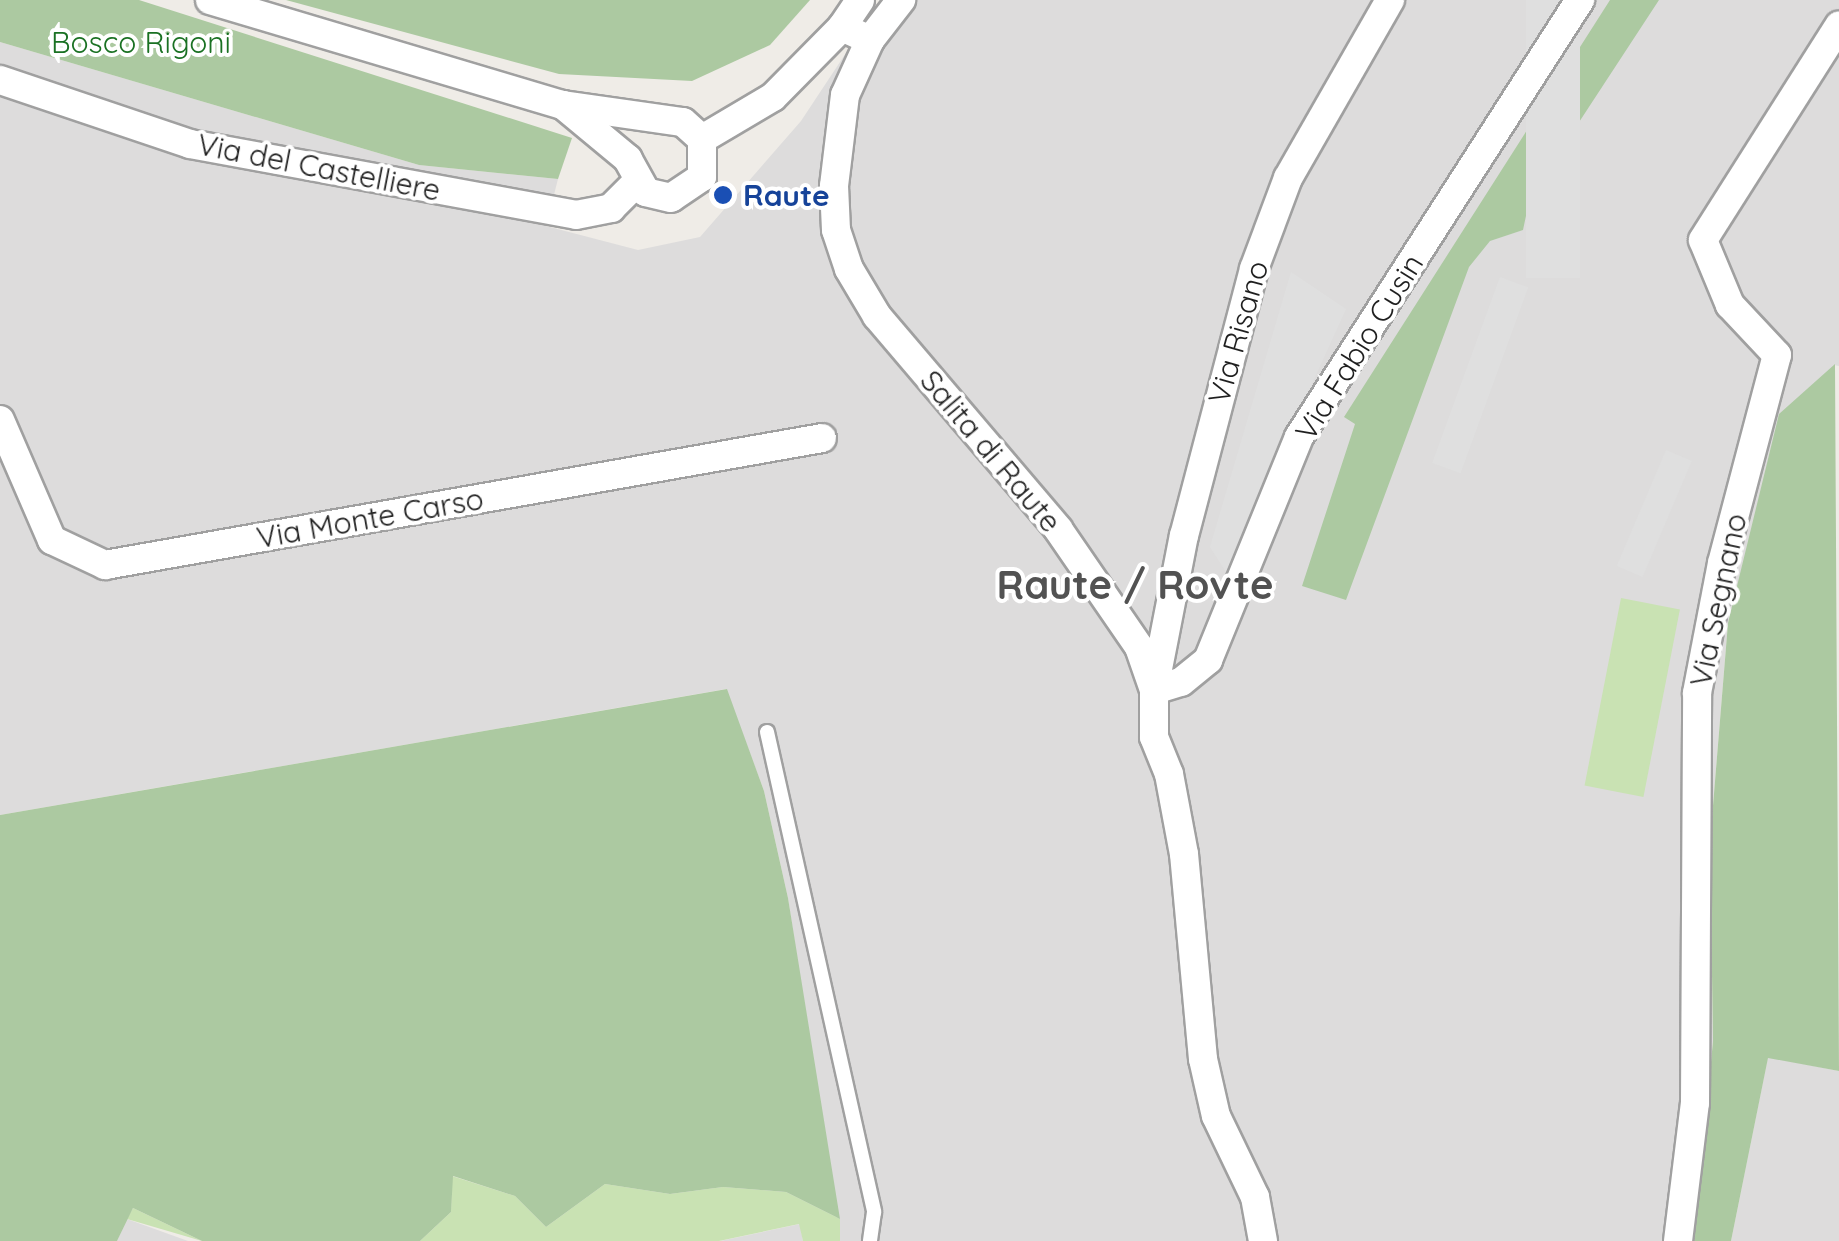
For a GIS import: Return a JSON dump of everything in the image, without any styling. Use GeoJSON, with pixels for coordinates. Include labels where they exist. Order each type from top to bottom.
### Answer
{"type":"FeatureCollection","features":[{"type":"Feature","properties":{"kind":"street"},"geometry":{"type":"LineString","coordinates":[[210,0],[563,105],[670,118],[702,139],[706,165],[683,194],[658,197],[563,105]]}},
{"type":"Feature","properties":{"kind":"street"},"geometry":{"type":"LineString","coordinates":[[702,139],[772,97],[842,28],[860,0]]}},
{"type":"Feature","properties":{"kind":"street","name":"Salita di Raute"},"geometry":{"type":"LineString","coordinates":[[902,0],[870,40],[845,95],[834,186],[836,230],[849,269],[878,316],[1058,529],[1139,647],[1154,690],[1154,737],[1169,774],[1184,854],[1203,1059],[1216,1116],[1254,1197],[1263,1241]]}},
{"type":"Feature","properties":{"kind":"street","name":"Via Risano"},"geometry":{"type":"LineString","coordinates":[[1154,690],[1184,535],[1254,268],[1288,178],[1390,0]]}},
{"type":"Feature","properties":{"kind":"street","name":"Via Fabio Cusin"},"geometry":{"type":"LineString","coordinates":[[1154,690],[1181,682],[1208,660],[1299,436],[1580,0]]}},
{"type":"Feature","properties":{"kind":"street","name":"Via Segnano"},"geometry":{"type":"LineString","coordinates":[[1678,1241],[1695,1103],[1697,693],[1722,563],[1777,355],[1730,305],[1703,240],[1839,26]]}},
{"type":"Feature","properties":{"kind":"street"},"geometry":{"type":"LineString","coordinates":[[842,28],[870,40]]}},
{"type":"Feature","properties":{"kind":"street","name":"Via del Castelliere"},"geometry":{"type":"LineString","coordinates":[[0,80],[190,144],[576,215],[611,208],[632,171],[644,125],[670,118]]}},
{"type":"Feature","properties":{"kind":"street","name":"Via Monte Carso"},"geometry":{"type":"LineString","coordinates":[[0,420],[52,540],[105,565],[822,438]]}},
{"type":"Feature","properties":{"kind":"lane"},"geometry":{"type":"LineString","coordinates":[[766,732],[874,1212],[870,1241]]}},
{"type":"Feature","properties":{"kind":"shaded area"},"geometry":{"type":"Polygon","coordinates":[[[881,0],[1839,0],[1839,366],[1834,365],[1728,623],[1710,842],[1713,1041],[1694,1241],[840,1241],[788,898],[764,791],[726,689],[0,815],[0,42],[419,165],[558,179],[546,226],[638,250],[700,237],[801,121],[881,0]]]}},
{"type":"Feature","properties":{"kind":"shaded area"},"geometry":{"type":"Polygon","coordinates":[[[1526,0],[1580,0],[1580,278],[1526,278],[1526,0]]]}},
{"type":"Feature","properties":{"kind":"shaded area"},"geometry":{"type":"Polygon","coordinates":[[[1291,272],[1346,309],[1226,572],[1210,547],[1291,272]]]}},
{"type":"Feature","properties":{"kind":"shaded area"},"geometry":{"type":"Polygon","coordinates":[[[1500,277],[1528,287],[1460,473],[1432,463],[1500,277]]]}},
{"type":"Feature","properties":{"kind":"shaded area"},"geometry":{"type":"Polygon","coordinates":[[[1666,450],[1692,461],[1643,577],[1617,566],[1666,450]]]}},
{"type":"Feature","properties":{"kind":"shaded area"},"geometry":{"type":"Polygon","coordinates":[[[1768,1057],[1839,1071],[1839,1241],[1731,1241],[1768,1057]]]}},
{"type":"Feature","properties":{"kind":"shaded area"},"geometry":{"type":"Polygon","coordinates":[[[127,1219],[188,1241],[117,1241],[127,1219]]]}},
{"type":"Feature","properties":{"kind":"shaded area"},"geometry":{"type":"Polygon","coordinates":[[[800,1224],[803,1241],[720,1241],[800,1224]]]}},
{"type":"Feature","properties":{"kind":"green space","name":"Bosco Rigoni"},"geometry":{"type":"Polygon","coordinates":[[[0,0],[139,0],[572,138],[558,179],[419,165],[0,42],[0,0]]]}},
{"type":"Feature","properties":{"kind":"green space"},"geometry":{"type":"Polygon","coordinates":[[[286,0],[810,0],[770,45],[692,81],[559,74],[286,0]]]}},
{"type":"Feature","properties":{"kind":"green space"},"geometry":{"type":"Polygon","coordinates":[[[1610,0],[1659,0],[1530,197],[1523,230],[1490,241],[1469,267],[1346,600],[1302,586],[1355,424],[1344,417],[1610,0]]]}},
{"type":"Feature","properties":{"kind":"green space"},"geometry":{"type":"Polygon","coordinates":[[[1835,364],[1839,1071],[1768,1058],[1731,1241],[1694,1241],[1713,1041],[1710,842],[1728,623],[1779,414],[1835,364]]]}},
{"type":"Feature","properties":{"kind":"green space"},"geometry":{"type":"Polygon","coordinates":[[[1621,598],[1680,609],[1643,797],[1585,785],[1621,598]]]}},
{"type":"Feature","properties":{"kind":"green space"},"geometry":{"type":"Polygon","coordinates":[[[727,689],[764,791],[788,898],[840,1219],[786,1192],[723,1187],[670,1194],[605,1184],[546,1227],[515,1196],[453,1176],[451,1212],[420,1241],[202,1241],[133,1208],[117,1241],[0,1241],[0,815],[727,689]]]}},
{"type":"Feature","properties":{"kind":"green space"},"geometry":{"type":"Polygon","coordinates":[[[452,1176],[515,1196],[546,1227],[605,1184],[670,1194],[723,1187],[786,1192],[840,1219],[840,1241],[803,1241],[799,1224],[719,1241],[420,1241],[451,1212],[452,1176]]]}},
{"type":"Feature","properties":{"kind":"green space"},"geometry":{"type":"Polygon","coordinates":[[[133,1208],[202,1241],[127,1219],[133,1208]]]}},
{"type":"Feature","properties":{"kind":"place","name":"Raute"},"geometry":{"type":"Point","coordinates":[723,195]}},
{"type":"Feature","properties":{"kind":"district","name":"Raute / Rovte"},"geometry":{"type":"Point","coordinates":[1135,584]}}]}
